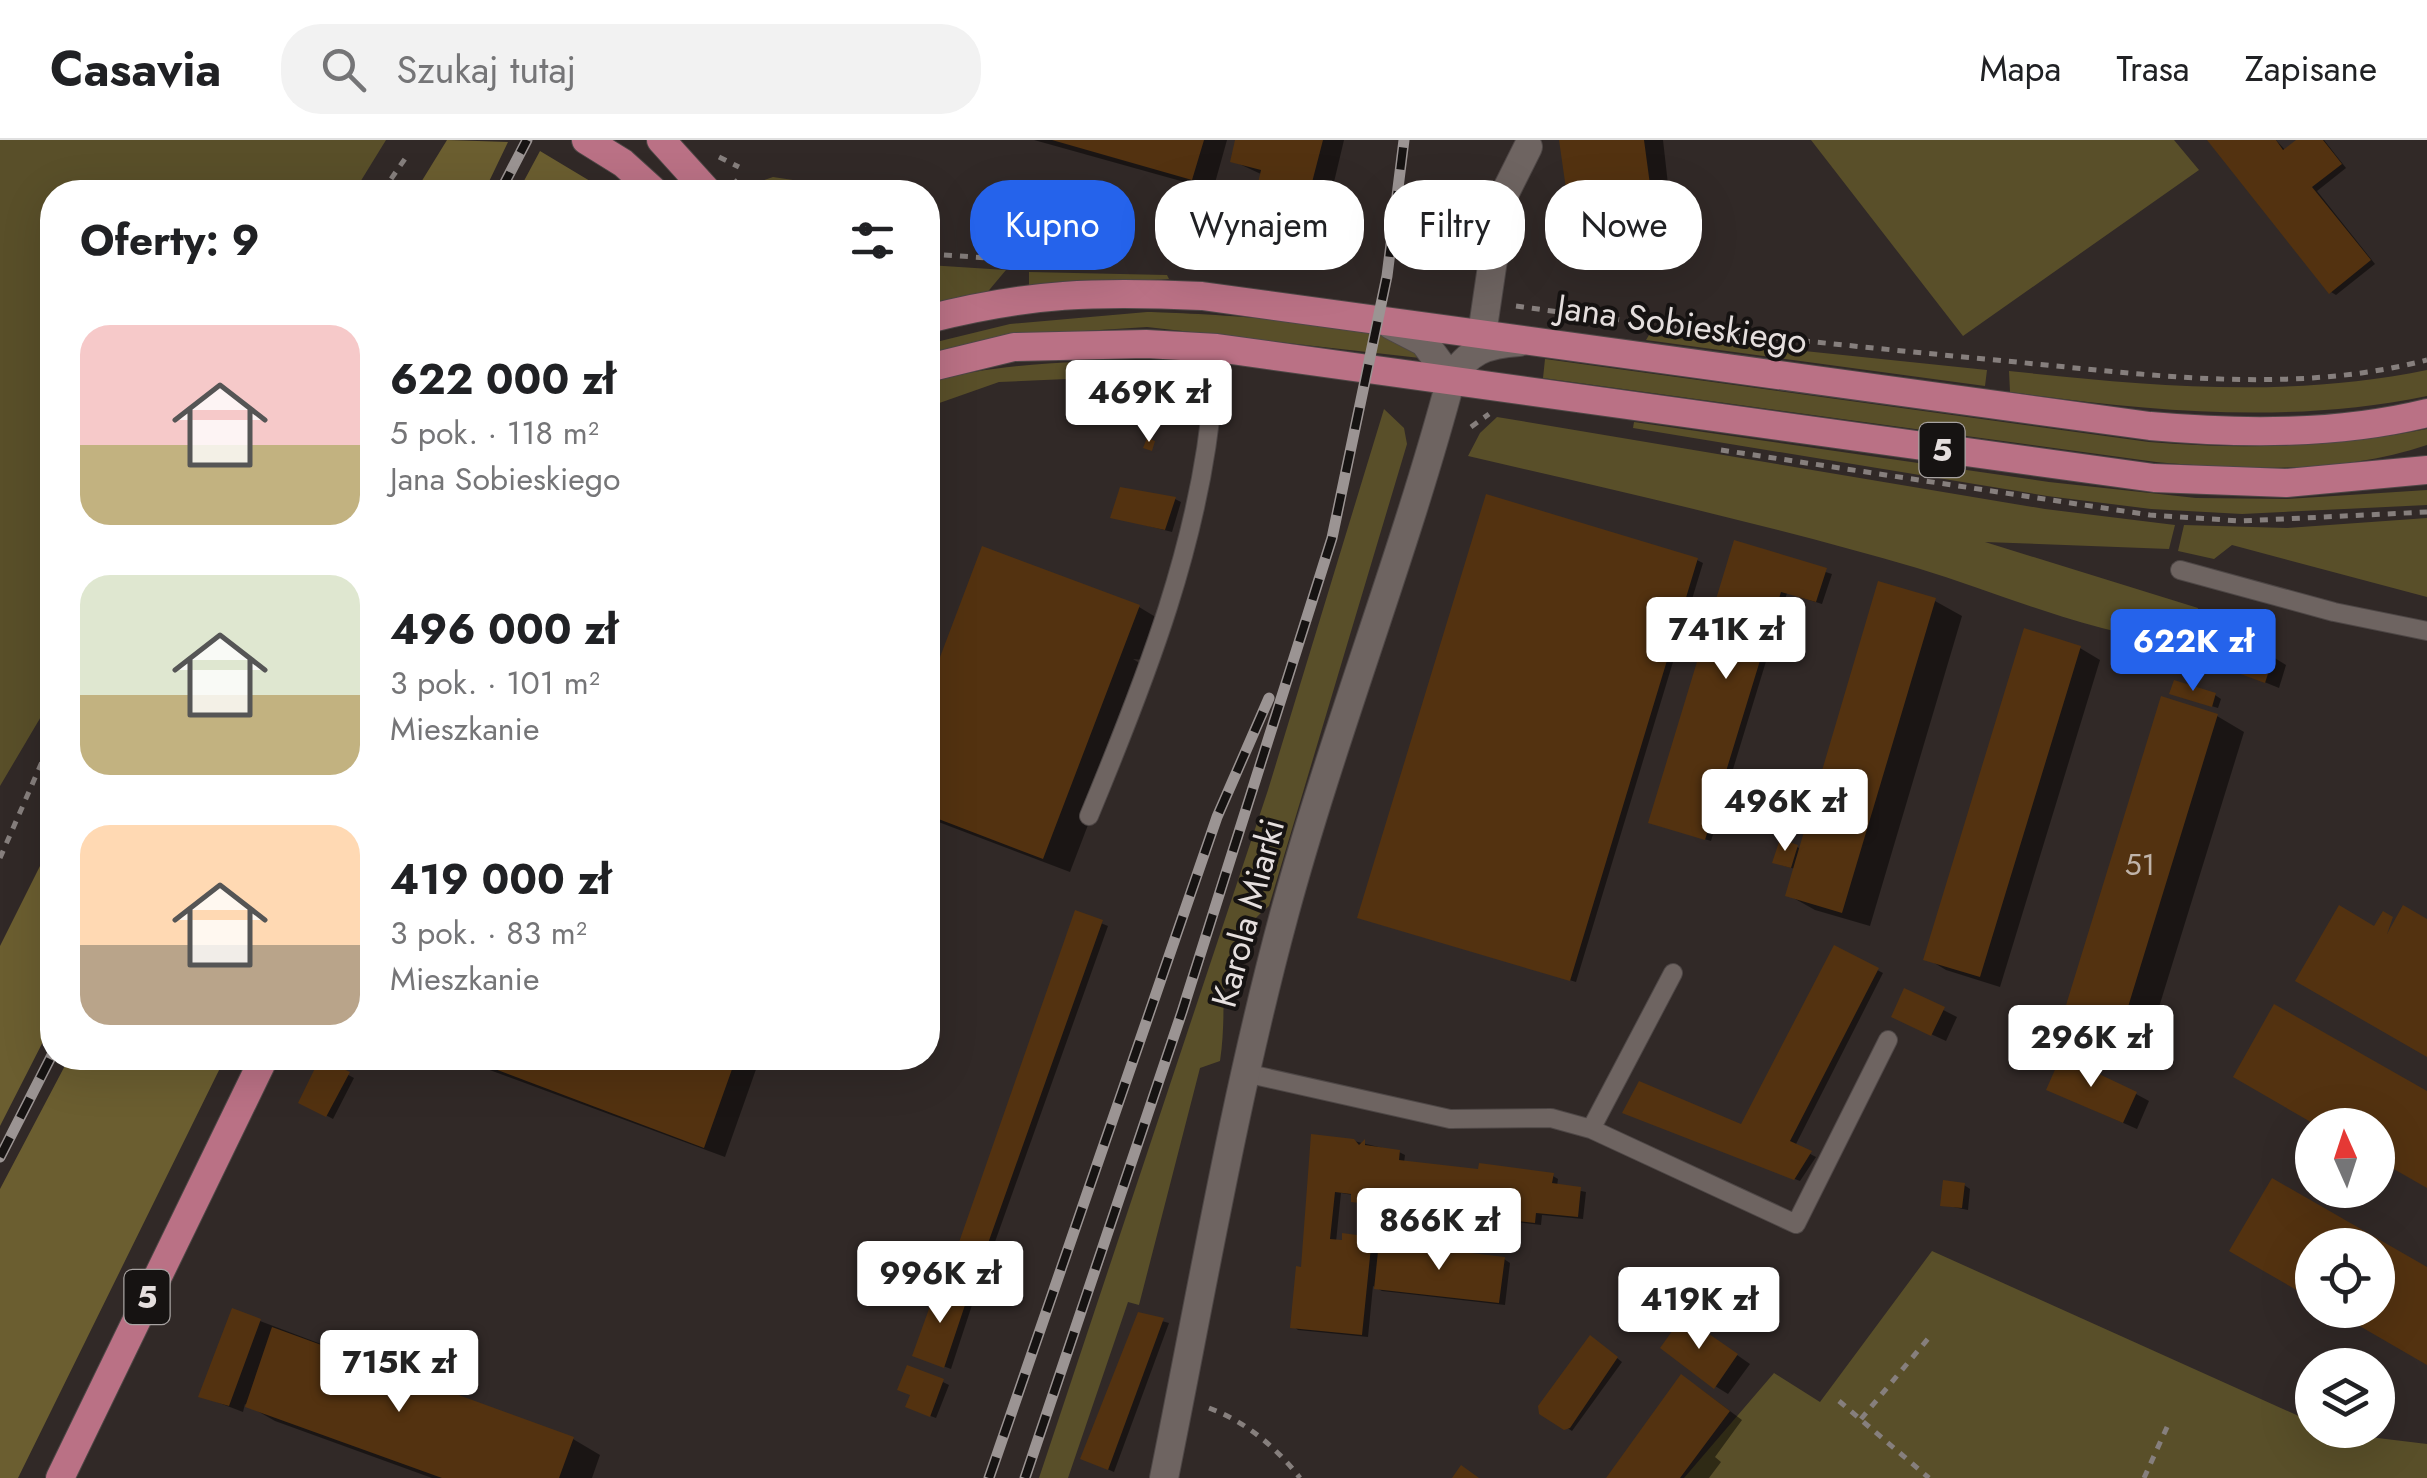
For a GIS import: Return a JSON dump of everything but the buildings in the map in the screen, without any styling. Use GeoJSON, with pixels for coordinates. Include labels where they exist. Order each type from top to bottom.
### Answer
{"type":"FeatureCollection","features":[{"type":"Feature","properties":{"kind":"main road"},"geometry":{"type":"LineString","coordinates":[[586,140],[624,163],[643,180]]}},
{"type":"Feature","properties":{"kind":"main road"},"geometry":{"type":"LineString","coordinates":[[661,140],[697,180]]}},
{"type":"Feature","properties":{"kind":"main road","name":"Jana Sobieskiego"},"geometry":{"type":"LineString","coordinates":[[940,316],[1035,295],[1126,292],[1202,296],[2188,429],[2304,430],[2427,413]]}},
{"type":"Feature","properties":{"kind":"main road","name":"5"},"geometry":{"type":"LineString","coordinates":[[940,365],[1014,347],[1146,344],[1217,348],[2154,478],[2286,483],[2427,470]]}},
{"type":"Feature","properties":{"kind":"main road","name":"5"},"geometry":{"type":"LineString","coordinates":[[60,1478],[258,1070]]}},
{"type":"Feature","properties":{"kind":"street"},"geometry":{"type":"LineString","coordinates":[[1482,334],[1502,200],[1528,143]]}},
{"type":"Feature","properties":{"kind":"street"},"geometry":{"type":"LineString","coordinates":[[1364,317],[1424,342],[1450,379],[1464,357],[1478,349],[1540,342]]}},
{"type":"Feature","properties":{"kind":"street","name":"Karola Miarki"},"geometry":{"type":"LineString","coordinates":[[1164,1478],[1244,1073],[1284,914],[1450,379]]}},
{"type":"Feature","properties":{"kind":"lane"},"geometry":{"type":"LineString","coordinates":[[1089,816],[1128,722],[1166,608],[1195,506],[1213,389]]}},
{"type":"Feature","properties":{"kind":"lane"},"geometry":{"type":"LineString","coordinates":[[2180,570],[2334,612],[2427,632]]}},
{"type":"Feature","properties":{"kind":"lane"},"geometry":{"type":"LineString","coordinates":[[1591,1129],[1673,973]]}},
{"type":"Feature","properties":{"kind":"lane"},"geometry":{"type":"LineString","coordinates":[[1244,1073],[1450,1119],[1551,1118],[1591,1129],[1714,1190],[1796,1224],[1888,1040]]}},
{"type":"Feature","properties":{"kind":"path"},"geometry":{"type":"LineString","coordinates":[[390,180],[409,152]]}},
{"type":"Feature","properties":{"kind":"path"},"geometry":{"type":"LineString","coordinates":[[940,255],[970,257]]}},
{"type":"Feature","properties":{"kind":"path"},"geometry":{"type":"LineString","coordinates":[[1546,310],[1821,345],[2176,377],[2297,379],[2427,360]]}},
{"type":"Feature","properties":{"kind":"path"},"geometry":{"type":"LineString","coordinates":[[0,858],[40,766]]}},
{"type":"Feature","properties":{"kind":"path"},"geometry":{"type":"LineString","coordinates":[[1861,1419],[1932,1334]]}},
{"type":"Feature","properties":{"kind":"path"},"geometry":{"type":"LineString","coordinates":[[1840,1401],[1929,1478]]}},
{"type":"Feature","properties":{"kind":"path"},"geometry":{"type":"LineString","coordinates":[[1206,1406],[1256,1433],[1283,1456],[1300,1478]]}},
{"type":"Feature","properties":{"kind":"path"},"geometry":{"type":"LineString","coordinates":[[2144,1478],[2168,1425]]}},
{"type":"Feature","properties":{"kind":"shaded area"},"geometry":{"type":"Polygon","coordinates":[[[0,140],[386,140],[361,180],[40,180],[40,718],[0,786],[0,140]]]}},
{"type":"Feature","properties":{"kind":"shaded area"},"geometry":{"type":"Polygon","coordinates":[[[447,140],[508,142],[490,180],[422,180],[447,140]]]}},
{"type":"Feature","properties":{"kind":"shaded area"},"geometry":{"type":"Polygon","coordinates":[[[1811,140],[2174,140],[2199,170],[1963,336],[1811,140]]]}},
{"type":"Feature","properties":{"kind":"shaded area"},"geometry":{"type":"Polygon","coordinates":[[[540,151],[588,180],[524,180],[540,151]]]}},
{"type":"Feature","properties":{"kind":"shaded area"},"geometry":{"type":"Polygon","coordinates":[[[940,266],[1006,270],[985,295],[940,307],[940,266]]]}},
{"type":"Feature","properties":{"kind":"shaded area"},"geometry":{"type":"Polygon","coordinates":[[[1029,272],[1167,275],[1169,279],[1029,287],[1029,272]]]}},
{"type":"Feature","properties":{"kind":"shaded area"},"geometry":{"type":"Polygon","coordinates":[[[1147,312],[1280,320],[1384,335],[1403,342],[1420,358],[1147,327],[1037,334],[940,354],[940,341],[1010,324],[1147,312]]]}},
{"type":"Feature","properties":{"kind":"shaded area"},"geometry":{"type":"Polygon","coordinates":[[[1649,335],[1987,370],[1985,386],[1646,340],[1649,335]]]}},
{"type":"Feature","properties":{"kind":"shaded area"},"geometry":{"type":"Polygon","coordinates":[[[1545,359],[2149,442],[2288,445],[2358,440],[2427,429],[2427,445],[2327,465],[2258,468],[2156,462],[1543,378],[1545,359]]]}},
{"type":"Feature","properties":{"kind":"shaded area"},"geometry":{"type":"Polygon","coordinates":[[[1146,361],[1167,365],[1180,374],[999,382],[940,403],[940,379],[1036,364],[1146,361]]]}},
{"type":"Feature","properties":{"kind":"shaded area"},"geometry":{"type":"Polygon","coordinates":[[[2427,370],[2427,396],[2374,405],[2270,412],[2115,405],[2010,392],[2009,371],[2166,385],[2270,387],[2374,379],[2427,370]]]}},
{"type":"Feature","properties":{"kind":"shaded area"},"geometry":{"type":"Polygon","coordinates":[[[1384,409],[1404,428],[1407,444],[1269,906],[1237,942],[1230,960],[1220,1061],[1200,1068],[1139,1305],[1128,1302],[1068,1478],[1039,1478],[1268,790],[1384,409]]]}},
{"type":"Feature","properties":{"kind":"shaded area"},"geometry":{"type":"Polygon","coordinates":[[[1497,417],[2045,509],[2175,525],[2169,549],[1985,542],[2198,608],[2194,642],[2123,633],[1861,552],[1468,456],[1480,433],[1497,417]]]}},
{"type":"Feature","properties":{"kind":"shaded area"},"geometry":{"type":"Polygon","coordinates":[[[1634,422],[2049,482],[2196,498],[2287,499],[2427,490],[2427,505],[2242,514],[2151,509],[2047,496],[1633,428],[1634,422]]]}},
{"type":"Feature","properties":{"kind":"shaded area"},"geometry":{"type":"Polygon","coordinates":[[[2427,518],[2427,597],[2232,545],[2214,559],[2178,551],[2184,525],[2287,528],[2427,518]]]}},
{"type":"Feature","properties":{"kind":"shaded area"},"geometry":{"type":"Polygon","coordinates":[[[40,866],[40,1048],[0,1126],[0,946],[40,866]]]}},
{"type":"Feature","properties":{"kind":"shaded area"},"geometry":{"type":"Polygon","coordinates":[[[63,1070],[219,1070],[18,1478],[0,1478],[0,1189],[63,1070]]]}},
{"type":"Feature","properties":{"kind":"shaded area"},"geometry":{"type":"Polygon","coordinates":[[[1932,1251],[2295,1414],[2295,1448],[2395,1448],[2395,1440],[2427,1444],[2427,1478],[1684,1478],[1774,1373],[1820,1402],[1932,1251]]]}},
{"type":"Feature","properties":{"kind":"railway"},"geometry":{"type":"LineString","coordinates":[[506,180],[527,140]]}},
{"type":"Feature","properties":{"kind":"railway"},"geometry":{"type":"LineString","coordinates":[[1025,1478],[1182,1012],[1332,538],[1387,276],[1404,140]]}},
{"type":"Feature","properties":{"kind":"railway"},"geometry":{"type":"LineString","coordinates":[[989,1478],[1217,817],[1269,698]]}},
{"type":"Feature","properties":{"kind":"railway"},"geometry":{"type":"LineString","coordinates":[[0,1157],[44,1070]]}}]}
